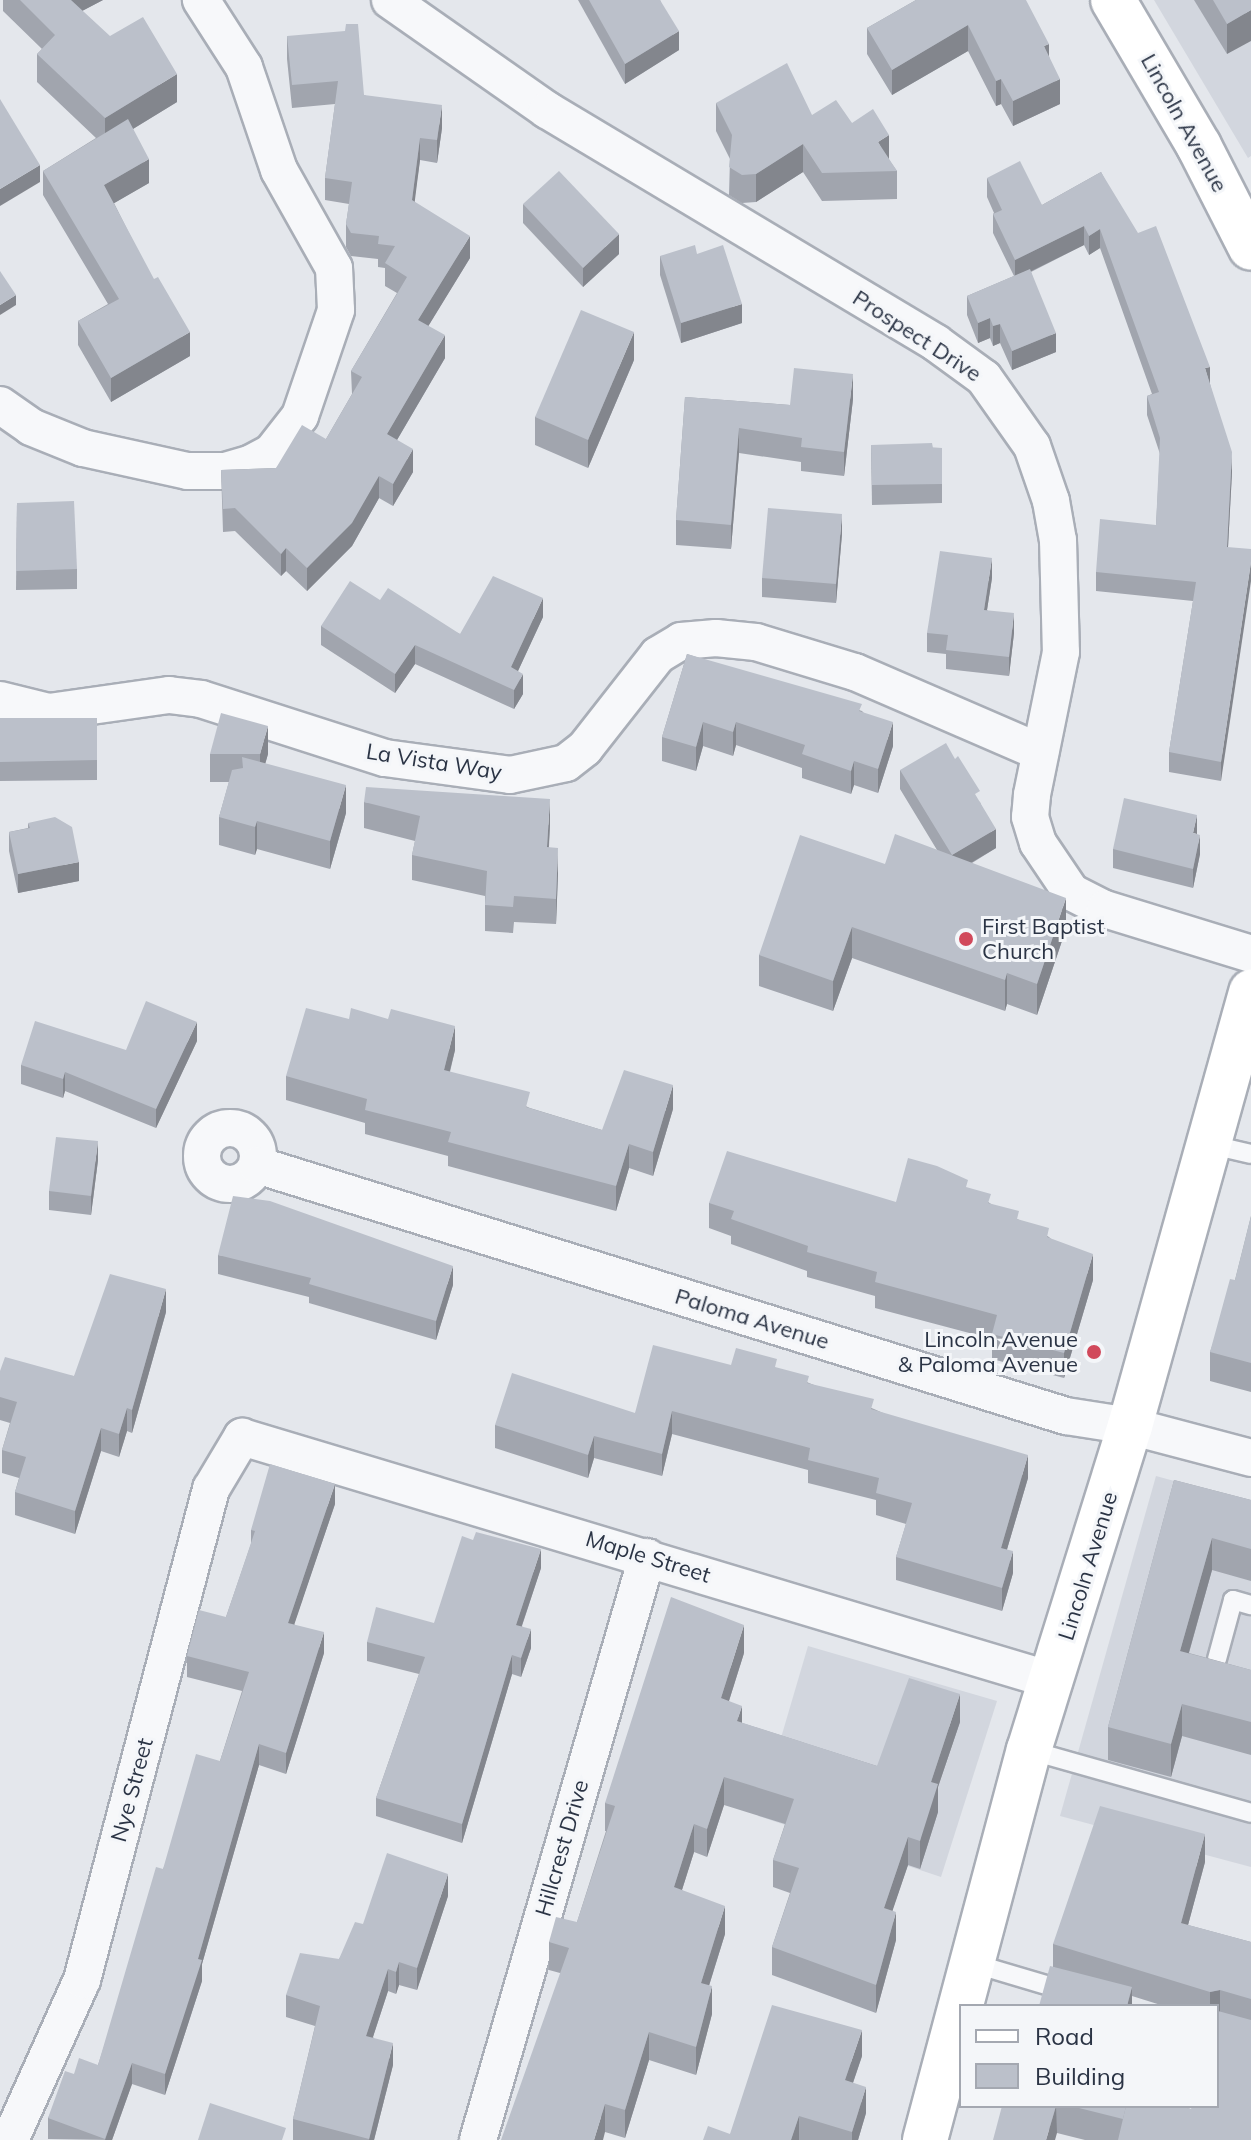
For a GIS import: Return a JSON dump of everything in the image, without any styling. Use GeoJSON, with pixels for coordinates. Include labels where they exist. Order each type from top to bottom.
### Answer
{"type":"FeatureCollection","features":[{"type":"Feature","properties":{"kind":"main road","name":"Lincoln Avenue"},"geometry":{"type":"LineString","coordinates":[[1113,0],[1199,146],[1251,248]]}},
{"type":"Feature","properties":{"kind":"main road","name":"Lincoln Avenue"},"geometry":{"type":"LineString","coordinates":[[961,2004],[1029,1750],[1054,1681],[1130,1426],[1208,1144],[1248,1016]]}},
{"type":"Feature","properties":{"kind":"main road","name":"Lincoln Avenue"},"geometry":{"type":"LineString","coordinates":[[925,2140],[959,2012]]}},
{"type":"Feature","properties":{"kind":"street"},"geometry":{"type":"LineString","coordinates":[[0,405],[31,427],[83,448],[188,471],[225,471],[250,464],[271,453],[300,416],[336,310],[334,268],[279,170],[244,67],[201,0]]}},
{"type":"Feature","properties":{"kind":"street","name":"Prospect Drive"},"geometry":{"type":"LineString","coordinates":[[390,0],[547,110],[936,343],[984,378],[1032,446],[1051,501],[1058,540],[1061,652],[1030,817],[1049,866],[1071,892],[1105,909],[1251,954]]}},
{"type":"Feature","properties":{"kind":"street","name":"La Vista Way"},"geometry":{"type":"LineString","coordinates":[[0,700],[49,712],[169,695],[201,699],[385,758],[510,775],[566,763],[585,748],[658,655],[681,641],[716,638],[756,642],[855,672],[1040,752]]}},
{"type":"Feature","properties":{"kind":"street","name":"Paloma Avenue"},"geometry":{"type":"LineString","coordinates":[[257,1165],[1066,1416],[1130,1426],[1251,1458]]}},
{"type":"Feature","properties":{"kind":"street","name":"Maple Street"},"geometry":{"type":"LineString","coordinates":[[242,1437],[1054,1681]]}},
{"type":"Feature","properties":{"kind":"street","name":"Nye Street"},"geometry":{"type":"LineString","coordinates":[[10,2140],[82,1980],[211,1489],[242,1437]]}},
{"type":"Feature","properties":{"kind":"street","name":"Hillcrest Drive"},"geometry":{"type":"LineString","coordinates":[[478,2140],[647,1557]]}},
{"type":"Feature","properties":{"kind":"lane"},"geometry":{"type":"LineString","coordinates":[[1208,1144],[1251,1154]]}},
{"type":"Feature","properties":{"kind":"lane"},"geometry":{"type":"LineString","coordinates":[[1217,1659],[1233,1600],[1251,1605]]}},
{"type":"Feature","properties":{"kind":"lane"},"geometry":{"type":"LineString","coordinates":[[1029,1750],[1251,1813]]}},
{"type":"Feature","properties":{"kind":"lane"},"geometry":{"type":"LineString","coordinates":[[972,1963],[1089,1996]]}},
{"type":"Feature","properties":{"kind":"shaded area"},"geometry":{"type":"Polygon","coordinates":[[[1154,0],[1251,0],[1251,156],[1248,158],[1154,0]]]}},
{"type":"Feature","properties":{"kind":"shaded area"},"geometry":{"type":"Polygon","coordinates":[[[1156,1476],[1251,1502],[1251,1867],[1060,1816],[1156,1476]]]}},
{"type":"Feature","properties":{"kind":"shaded area"},"geometry":{"type":"Polygon","coordinates":[[[808,1646],[997,1701],[941,1877],[758,1816],[808,1646]]]}},
{"type":"Feature","properties":{"kind":"building"},"geometry":{"type":"Polygon","coordinates":[[[20,0],[71,0],[110,36],[143,17],[177,74],[105,118],[37,54],[55,35],[20,0]]]}},
{"type":"Feature","properties":{"kind":"building"},"geometry":{"type":"Polygon","coordinates":[[[589,0],[660,0],[679,31],[625,64],[589,0]]]}},
{"type":"Feature","properties":{"kind":"building"},"geometry":{"type":"Polygon","coordinates":[[[916,0],[1026,0],[1049,44],[1044,46],[1060,79],[1013,101],[1001,79],[996,81],[968,25],[892,70],[867,28],[916,0]]]}},
{"type":"Feature","properties":{"kind":"building"},"geometry":{"type":"Polygon","coordinates":[[[1213,0],[1251,0],[1251,10],[1227,24],[1213,0]]]}},
{"type":"Feature","properties":{"kind":"building"},"geometry":{"type":"Polygon","coordinates":[[[346,24],[358,24],[364,95],[442,105],[437,140],[420,138],[412,200],[470,236],[418,320],[445,335],[387,434],[413,449],[393,484],[379,476],[352,523],[307,568],[286,548],[281,554],[235,508],[223,509],[221,470],[276,468],[302,425],[326,439],[362,377],[351,371],[407,277],[385,263],[395,246],[378,244],[379,236],[351,233],[346,224],[352,182],[325,178],[338,81],[292,85],[287,36],[345,31],[346,24]]]}},
{"type":"Feature","properties":{"kind":"building"},"geometry":{"type":"Polygon","coordinates":[[[787,63],[812,115],[836,100],[852,123],[873,109],[889,135],[878,142],[897,171],[822,173],[803,144],[756,174],[742,175],[729,167],[732,135],[716,103],[787,63]]]}},
{"type":"Feature","properties":{"kind":"building"},"geometry":{"type":"Polygon","coordinates":[[[0,99],[40,165],[0,189],[0,99]]]}},
{"type":"Feature","properties":{"kind":"building"},"geometry":{"type":"Polygon","coordinates":[[[128,119],[149,159],[104,185],[154,279],[158,277],[190,332],[111,378],[78,321],[119,299],[43,171],[128,119]]]}},
{"type":"Feature","properties":{"kind":"building"},"geometry":{"type":"Polygon","coordinates":[[[1020,161],[1042,205],[1101,172],[1138,233],[1156,226],[1210,367],[1205,368],[1232,452],[1227,547],[1251,549],[1221,762],[1169,752],[1196,582],[1096,572],[1100,519],[1156,525],[1160,438],[1147,396],[1159,392],[1100,229],[1089,236],[1084,226],[1015,260],[993,214],[1002,210],[987,178],[1020,161]]]}},
{"type":"Feature","properties":{"kind":"building"},"geometry":{"type":"Polygon","coordinates":[[[559,171],[619,234],[583,268],[523,204],[559,171]]]}},
{"type":"Feature","properties":{"kind":"building"},"geometry":{"type":"Polygon","coordinates":[[[695,245],[697,254],[723,245],[742,304],[681,323],[660,256],[695,245]]]}},
{"type":"Feature","properties":{"kind":"building"},"geometry":{"type":"Polygon","coordinates":[[[1030,269],[1056,333],[1012,351],[1000,324],[993,326],[990,318],[978,323],[967,296],[1030,269]]]}},
{"type":"Feature","properties":{"kind":"building"},"geometry":{"type":"Polygon","coordinates":[[[0,271],[16,295],[0,305],[0,271]]]}},
{"type":"Feature","properties":{"kind":"building"},"geometry":{"type":"Polygon","coordinates":[[[581,310],[634,332],[588,440],[535,417],[581,310]]]}},
{"type":"Feature","properties":{"kind":"building"},"geometry":{"type":"Polygon","coordinates":[[[794,368],[853,374],[844,452],[801,447],[802,438],[739,428],[731,525],[676,520],[685,397],[790,405],[794,368]]]}},
{"type":"Feature","properties":{"kind":"building"},"geometry":{"type":"Polygon","coordinates":[[[932,443],[933,448],[942,448],[942,484],[872,485],[871,445],[932,443]]]}},
{"type":"Feature","properties":{"kind":"building"},"geometry":{"type":"Polygon","coordinates":[[[74,501],[77,569],[16,571],[17,503],[74,501]]]}},
{"type":"Feature","properties":{"kind":"building"},"geometry":{"type":"Polygon","coordinates":[[[768,508],[842,514],[836,584],[762,578],[768,508]]]}},
{"type":"Feature","properties":{"kind":"building"},"geometry":{"type":"Polygon","coordinates":[[[940,551],[992,558],[984,610],[1014,613],[1009,657],[946,650],[948,635],[927,633],[940,551]]]}},
{"type":"Feature","properties":{"kind":"building"},"geometry":{"type":"Polygon","coordinates":[[[493,576],[543,598],[511,667],[523,674],[514,690],[415,645],[395,674],[321,626],[350,581],[380,600],[388,588],[460,634],[493,576]]]}},
{"type":"Feature","properties":{"kind":"building"},"geometry":{"type":"Polygon","coordinates":[[[687,654],[862,704],[859,711],[893,722],[878,769],[854,761],[851,771],[802,754],[805,745],[736,722],[733,732],[703,722],[696,747],[662,737],[687,654]]]}},
{"type":"Feature","properties":{"kind":"building"},"geometry":{"type":"Polygon","coordinates":[[[221,713],[268,726],[260,754],[210,754],[221,713]]]}},
{"type":"Feature","properties":{"kind":"building"},"geometry":{"type":"Polygon","coordinates":[[[0,718],[97,718],[97,760],[0,762],[0,718]]]}},
{"type":"Feature","properties":{"kind":"building"},"geometry":{"type":"Polygon","coordinates":[[[946,743],[980,791],[975,794],[996,829],[952,855],[900,770],[946,743]]]}},
{"type":"Feature","properties":{"kind":"building"},"geometry":{"type":"Polygon","coordinates":[[[242,757],[346,785],[330,841],[257,821],[255,827],[219,817],[232,770],[243,768],[242,757]]]}},
{"type":"Feature","properties":{"kind":"building"},"geometry":{"type":"Polygon","coordinates":[[[366,787],[550,799],[547,847],[558,848],[556,899],[514,896],[513,907],[485,905],[487,871],[412,855],[420,816],[364,802],[366,787]]]}},
{"type":"Feature","properties":{"kind":"building"},"geometry":{"type":"Polygon","coordinates":[[[1124,798],[1197,815],[1193,833],[1200,835],[1193,869],[1113,849],[1124,798]]]}},
{"type":"Feature","properties":{"kind":"building"},"geometry":{"type":"Polygon","coordinates":[[[55,817],[72,827],[79,862],[18,874],[9,832],[30,828],[28,823],[55,817]]]}},
{"type":"Feature","properties":{"kind":"building"},"geometry":{"type":"Polygon","coordinates":[[[895,834],[1066,898],[1037,984],[1007,973],[1005,980],[852,927],[833,981],[759,955],[800,835],[885,864],[895,834]]]}},
{"type":"Feature","properties":{"kind":"building"},"geometry":{"type":"Polygon","coordinates":[[[146,1001],[197,1022],[156,1109],[65,1072],[63,1079],[21,1065],[35,1021],[126,1050],[146,1001]]]}},
{"type":"Feature","properties":{"kind":"building"},"geometry":{"type":"Polygon","coordinates":[[[306,1008],[349,1019],[351,1008],[388,1019],[391,1009],[455,1026],[444,1070],[530,1092],[526,1107],[602,1130],[624,1070],[673,1085],[653,1152],[629,1144],[616,1186],[448,1142],[451,1132],[365,1110],[367,1099],[286,1076],[306,1008]]]}},
{"type":"Feature","properties":{"kind":"building"},"geometry":{"type":"Polygon","coordinates":[[[56,1137],[98,1141],[91,1196],[49,1191],[56,1137]]]}},
{"type":"Feature","properties":{"kind":"building"},"geometry":{"type":"Polygon","coordinates":[[[727,1151],[896,1202],[908,1158],[937,1166],[968,1180],[966,1187],[991,1194],[988,1203],[1019,1211],[1017,1219],[1049,1228],[1047,1237],[1093,1254],[1064,1353],[992,1334],[997,1315],[875,1282],[877,1272],[807,1252],[808,1246],[731,1219],[734,1211],[709,1203],[727,1151]]]}},
{"type":"Feature","properties":{"kind":"building"},"geometry":{"type":"Polygon","coordinates":[[[233,1196],[270,1201],[453,1266],[436,1321],[309,1284],[311,1278],[218,1255],[233,1196]]]}},
{"type":"Feature","properties":{"kind":"building"},"geometry":{"type":"Polygon","coordinates":[[[1251,1216],[1251,1363],[1210,1352],[1230,1279],[1235,1280],[1251,1216]]]}},
{"type":"Feature","properties":{"kind":"building"},"geometry":{"type":"Polygon","coordinates":[[[110,1274],[166,1289],[132,1410],[127,1408],[119,1434],[101,1428],[75,1511],[15,1492],[26,1457],[2,1450],[17,1402],[0,1397],[0,1371],[5,1357],[74,1376],[110,1274]]]}},
{"type":"Feature","properties":{"kind":"building"},"geometry":{"type":"Polygon","coordinates":[[[653,1345],[731,1365],[736,1348],[777,1359],[775,1367],[809,1376],[807,1383],[874,1399],[871,1409],[1028,1455],[1001,1548],[1013,1551],[1002,1588],[896,1557],[912,1503],[876,1493],[879,1478],[808,1460],[810,1448],[672,1411],[662,1454],[594,1436],[588,1455],[495,1425],[512,1373],[635,1413],[653,1345]]]}},
{"type":"Feature","properties":{"kind":"building"},"geometry":{"type":"Polygon","coordinates":[[[270,1464],[335,1484],[288,1623],[324,1632],[286,1753],[259,1744],[198,1959],[202,1960],[165,2074],[132,2063],[105,2139],[48,2118],[65,2071],[74,2074],[79,2058],[98,2065],[156,1867],[163,1869],[196,1754],[220,1761],[249,1672],[187,1656],[199,1610],[226,1617],[255,1531],[251,1530],[270,1464]]]}},
{"type":"Feature","properties":{"kind":"building"},"geometry":{"type":"Polygon","coordinates":[[[1174,1480],[1251,1500],[1251,1549],[1212,1538],[1180,1651],[1251,1670],[1251,1722],[1182,1704],[1171,1744],[1108,1727],[1174,1480]]]}},
{"type":"Feature","properties":{"kind":"building"},"geometry":{"type":"Polygon","coordinates":[[[476,1532],[541,1549],[516,1625],[531,1629],[521,1658],[512,1655],[462,1824],[376,1798],[425,1657],[367,1642],[376,1607],[434,1623],[462,1536],[473,1540],[476,1532]]]}},
{"type":"Feature","properties":{"kind":"building"},"geometry":{"type":"Polygon","coordinates":[[[671,1597],[744,1625],[721,1698],[742,1706],[737,1721],[877,1766],[909,1678],[960,1694],[931,1782],[938,1784],[920,1841],[908,1837],[884,1908],[896,1912],[876,1985],[772,1947],[799,1868],[773,1860],[794,1799],[724,1777],[707,1829],[694,1824],[674,1887],[725,1906],[701,1983],[712,1986],[696,2047],[649,2032],[625,2110],[605,2104],[594,2140],[501,2140],[569,1948],[549,1942],[556,1917],[577,1922],[615,1806],[605,1803],[671,1597]]]}},
{"type":"Feature","properties":{"kind":"building"},"geometry":{"type":"Polygon","coordinates":[[[1100,1806],[1205,1834],[1181,1923],[1251,1942],[1251,1999],[1220,1990],[1210,1992],[1053,1944],[1100,1806]]]}},
{"type":"Feature","properties":{"kind":"building"},"geometry":{"type":"Polygon","coordinates":[[[387,1853],[448,1874],[417,1968],[399,1962],[396,1972],[388,1969],[366,2036],[393,2043],[369,2139],[293,2119],[320,2006],[286,1995],[300,1953],[339,1959],[355,1922],[363,1924],[387,1853]]]}},
{"type":"Feature","properties":{"kind":"building"},"geometry":{"type":"Polygon","coordinates":[[[1050,1966],[1132,1987],[1128,2004],[1040,2004],[1050,1966]]]}},
{"type":"Feature","properties":{"kind":"building"},"geometry":{"type":"Polygon","coordinates":[[[772,2005],[862,2030],[845,2080],[866,2087],[852,2132],[799,2116],[791,2140],[703,2140],[708,2126],[730,2134],[772,2005]]]}},
{"type":"Feature","properties":{"kind":"building"},"geometry":{"type":"Polygon","coordinates":[[[1219,2011],[1251,2020],[1251,2140],[1118,2140],[1126,2108],[1219,2108],[1219,2011]]]}},
{"type":"Feature","properties":{"kind":"building"},"geometry":{"type":"Polygon","coordinates":[[[210,2103],[286,2128],[282,2140],[198,2140],[210,2103]]]}},
{"type":"Feature","properties":{"kind":"building"},"geometry":{"type":"Polygon","coordinates":[[[1001,2108],[1055,2108],[1046,2140],[993,2140],[1001,2108]]]}},
{"type":"Feature","properties":{"kind":"building"},"geometry":{"type":"Polygon","coordinates":[[[1079,2108],[1126,2108],[1123,2119],[1079,2108]]]}},
{"type":"Feature","properties":{"kind":"place","name":"First Baptist Church"},"geometry":{"type":"Point","coordinates":[966,939]}},
{"type":"Feature","properties":{"kind":"place","name":"Lincoln Avenue & Paloma Avenue"},"geometry":{"type":"Point","coordinates":[1094,1352]}}]}
